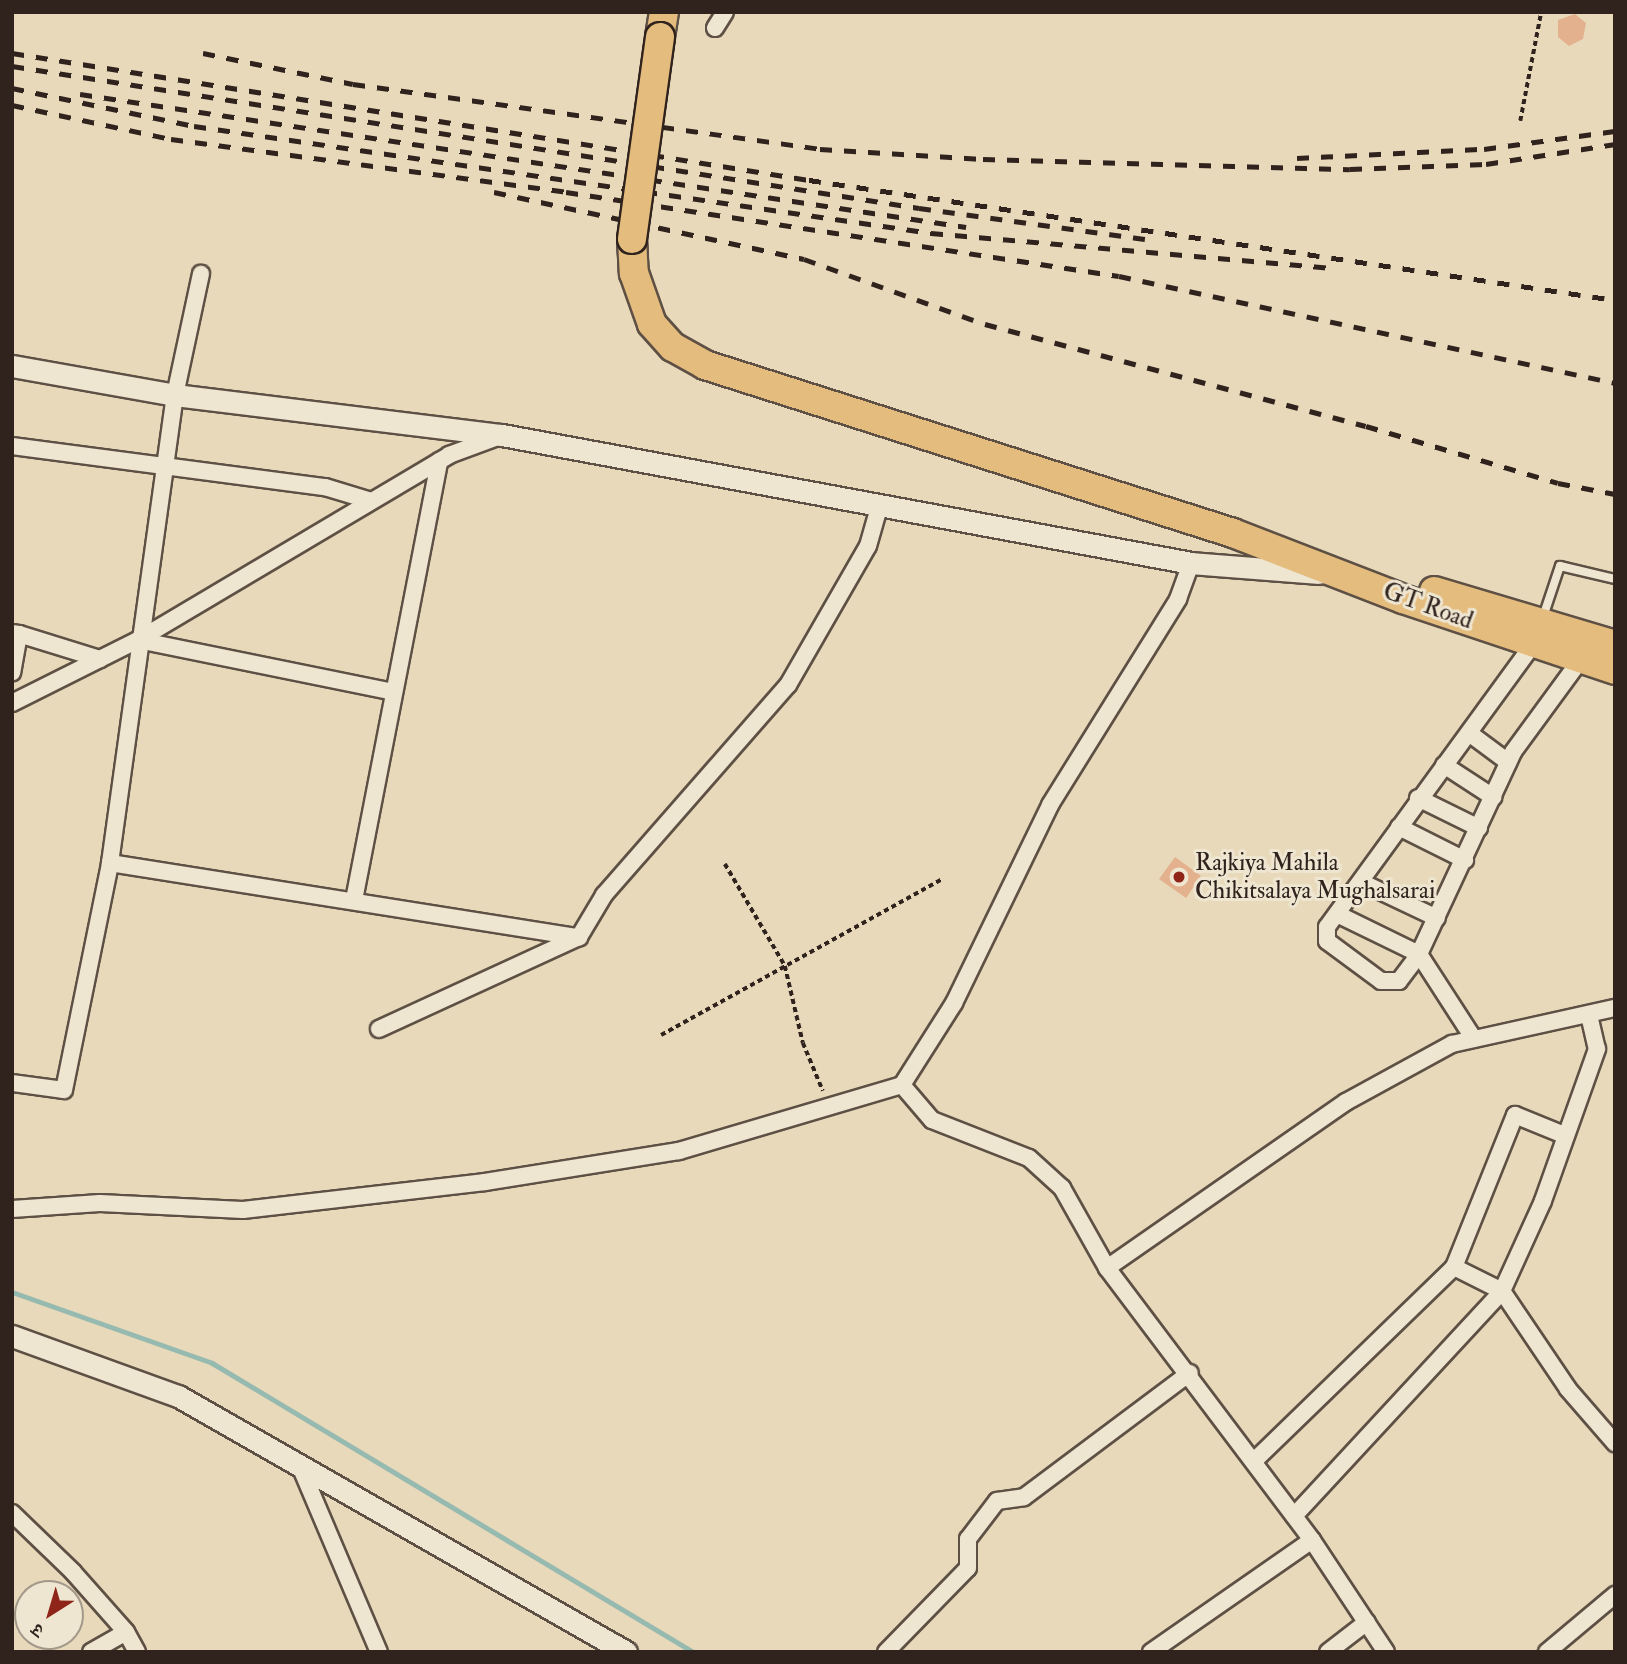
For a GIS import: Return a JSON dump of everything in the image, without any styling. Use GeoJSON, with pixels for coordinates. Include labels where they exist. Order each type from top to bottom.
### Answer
{"type":"FeatureCollection","features":[{"type":"Feature","properties":{"kind":"highway","name":"GT Road"},"geometry":{"type":"LineString","coordinates":[[662,25],[632,239],[634,273],[652,324],[673,347],[705,365],[1233,533],[1354,578],[1403,600],[1537,633],[1615,645]]}},
{"type":"Feature","properties":{"kind":"highway","name":"GT Road"},"geometry":{"type":"LineString","coordinates":[[1537,633],[1581,659],[1615,670]]}},
{"type":"Feature","properties":{"kind":"street"},"geometry":{"type":"LineString","coordinates":[[715,28],[725,12]]}},
{"type":"Feature","properties":{"kind":"street"},"geometry":{"type":"LineString","coordinates":[[12,1083],[64,1090],[110,863],[138,640],[175,395],[201,274]]}},
{"type":"Feature","properties":{"kind":"street"},"geometry":{"type":"LineString","coordinates":[[12,366],[175,395],[502,435],[1191,563],[1354,578]]}},
{"type":"Feature","properties":{"kind":"street"},"geometry":{"type":"LineString","coordinates":[[12,704],[138,640],[439,461],[502,435]]}},
{"type":"Feature","properties":{"kind":"street"},"geometry":{"type":"LineString","coordinates":[[12,446],[164,468],[326,487],[371,501]]}},
{"type":"Feature","properties":{"kind":"street"},"geometry":{"type":"LineString","coordinates":[[354,900],[439,461]]}},
{"type":"Feature","properties":{"kind":"street"},"geometry":{"type":"LineString","coordinates":[[379,1029],[579,937],[604,895],[788,685],[868,546],[880,504]]}},
{"type":"Feature","properties":{"kind":"street"},"geometry":{"type":"LineString","coordinates":[[12,1209],[100,1203],[243,1210],[485,1182],[679,1151],[830,1109],[902,1085],[954,1003],[1050,805],[1178,599],[1191,563]]}},
{"type":"Feature","properties":{"kind":"street"},"geometry":{"type":"LineString","coordinates":[[1537,633],[1469,733],[1418,798],[1327,927],[1327,941],[1381,981],[1399,981],[1419,954],[1465,860],[1508,762],[1581,659]]}},
{"type":"Feature","properties":{"kind":"street"},"geometry":{"type":"LineString","coordinates":[[12,672],[15,634],[100,659]]}},
{"type":"Feature","properties":{"kind":"street"},"geometry":{"type":"LineString","coordinates":[[138,640],[394,692]]}},
{"type":"Feature","properties":{"kind":"street"},"geometry":{"type":"LineString","coordinates":[[1469,733],[1508,762]]}},
{"type":"Feature","properties":{"kind":"street"},"geometry":{"type":"LineString","coordinates":[[1444,765],[1493,797]]}},
{"type":"Feature","properties":{"kind":"street"},"geometry":{"type":"LineString","coordinates":[[1418,798],[1479,828]]}},
{"type":"Feature","properties":{"kind":"street"},"geometry":{"type":"LineString","coordinates":[[1399,827],[1465,860]]}},
{"type":"Feature","properties":{"kind":"street"},"geometry":{"type":"LineString","coordinates":[[110,863],[579,937]]}},
{"type":"Feature","properties":{"kind":"street"},"geometry":{"type":"LineString","coordinates":[[1361,881],[1437,918]]}},
{"type":"Feature","properties":{"kind":"street"},"geometry":{"type":"LineString","coordinates":[[1338,914],[1419,954],[1474,1039]]}},
{"type":"Feature","properties":{"kind":"street"},"geometry":{"type":"LineString","coordinates":[[1107,1268],[1346,1102],[1452,1044],[1615,1007]]}},
{"type":"Feature","properties":{"kind":"street"},"geometry":{"type":"LineString","coordinates":[[1294,1516],[1502,1291],[1543,1201],[1564,1135],[1597,1049],[1589,1015]]}},
{"type":"Feature","properties":{"kind":"street"},"geometry":{"type":"LineString","coordinates":[[902,1085],[932,1120],[1029,1158],[1062,1188],[1107,1268],[1190,1373],[1312,1540],[1387,1652]]}},
{"type":"Feature","properties":{"kind":"street"},"geometry":{"type":"LineString","coordinates":[[1254,1461],[1454,1267],[1515,1115],[1564,1135]]}},
{"type":"Feature","properties":{"kind":"street"},"geometry":{"type":"LineString","coordinates":[[1454,1267],[1502,1291],[1568,1389],[1615,1443]]}},
{"type":"Feature","properties":{"kind":"street"},"geometry":{"type":"LineString","coordinates":[[12,1336],[178,1396],[626,1652]]}},
{"type":"Feature","properties":{"kind":"street"},"geometry":{"type":"LineString","coordinates":[[886,1652],[968,1568],[968,1539],[997,1501],[1024,1497],[1190,1373]]}},
{"type":"Feature","properties":{"kind":"street"},"geometry":{"type":"LineString","coordinates":[[300,1466],[379,1652]]}},
{"type":"Feature","properties":{"kind":"street"},"geometry":{"type":"LineString","coordinates":[[12,1513],[73,1572],[126,1632],[137,1652]]}},
{"type":"Feature","properties":{"kind":"street"},"geometry":{"type":"LineString","coordinates":[[1151,1652],[1312,1540]]}},
{"type":"Feature","properties":{"kind":"street"},"geometry":{"type":"LineString","coordinates":[[1547,1652],[1615,1595]]}},
{"type":"Feature","properties":{"kind":"street"},"geometry":{"type":"LineString","coordinates":[[1328,1652],[1367,1622]]}},
{"type":"Feature","properties":{"kind":"street"},"geometry":{"type":"LineString","coordinates":[[91,1652],[126,1632]]}},
{"type":"Feature","properties":{"kind":"lane"},"geometry":{"type":"LineString","coordinates":[[1537,633],[1560,566],[1615,579]]}},
{"type":"Feature","properties":{"kind":"path"},"geometry":{"type":"LineString","coordinates":[[1520,121],[1541,12]]}},
{"type":"Feature","properties":{"kind":"path"},"geometry":{"type":"LineString","coordinates":[[725,864],[785,966],[803,1043],[830,1109]]}},
{"type":"Feature","properties":{"kind":"path"},"geometry":{"type":"LineString","coordinates":[[661,1035],[943,879]]}},
{"type":"Feature","properties":{"kind":"building"},"geometry":{"type":"Polygon","coordinates":[[[1575,14],[1586,23],[1583,39],[1569,46],[1558,37],[1558,20],[1575,14]]]}},
{"type":"Feature","properties":{"kind":"building"},"geometry":{"type":"Polygon","coordinates":[[[1175,857],[1201,876],[1186,898],[1159,879],[1175,857]]]}},
{"type":"Feature","properties":{"kind":"waterway"},"geometry":{"type":"LineString","coordinates":[[12,1292],[212,1363],[693,1652]]}},
{"type":"Feature","properties":{"kind":"railway"},"geometry":{"type":"LineString","coordinates":[[12,53],[809,180],[1615,300]]}},
{"type":"Feature","properties":{"kind":"railway"},"geometry":{"type":"LineString","coordinates":[[203,53],[353,84],[820,149],[983,159],[1350,169],[1486,164],[1615,144]]}},
{"type":"Feature","properties":{"kind":"railway"},"geometry":{"type":"LineString","coordinates":[[12,66],[919,208],[1154,240]]}},
{"type":"Feature","properties":{"kind":"railway"},"geometry":{"type":"LineString","coordinates":[[12,88],[194,126],[931,233],[1329,268]]}},
{"type":"Feature","properties":{"kind":"railway"},"geometry":{"type":"LineString","coordinates":[[80,94],[966,227]]}},
{"type":"Feature","properties":{"kind":"railway"},"geometry":{"type":"LineString","coordinates":[[12,105],[171,139],[566,192],[1119,276],[1615,383]]}},
{"type":"Feature","properties":{"kind":"railway"},"geometry":{"type":"LineString","coordinates":[[1297,158],[1484,149],[1615,131]]}},
{"type":"Feature","properties":{"kind":"railway"},"geometry":{"type":"LineString","coordinates":[[494,192],[804,259],[985,324],[1366,426],[1558,483],[1615,494]]}},
{"type":"Feature","properties":{"kind":"place","name":"Rajkiya Mahila Chikitsalaya Mughalsarai"},"geometry":{"type":"Point","coordinates":[1179,877]}}]}
